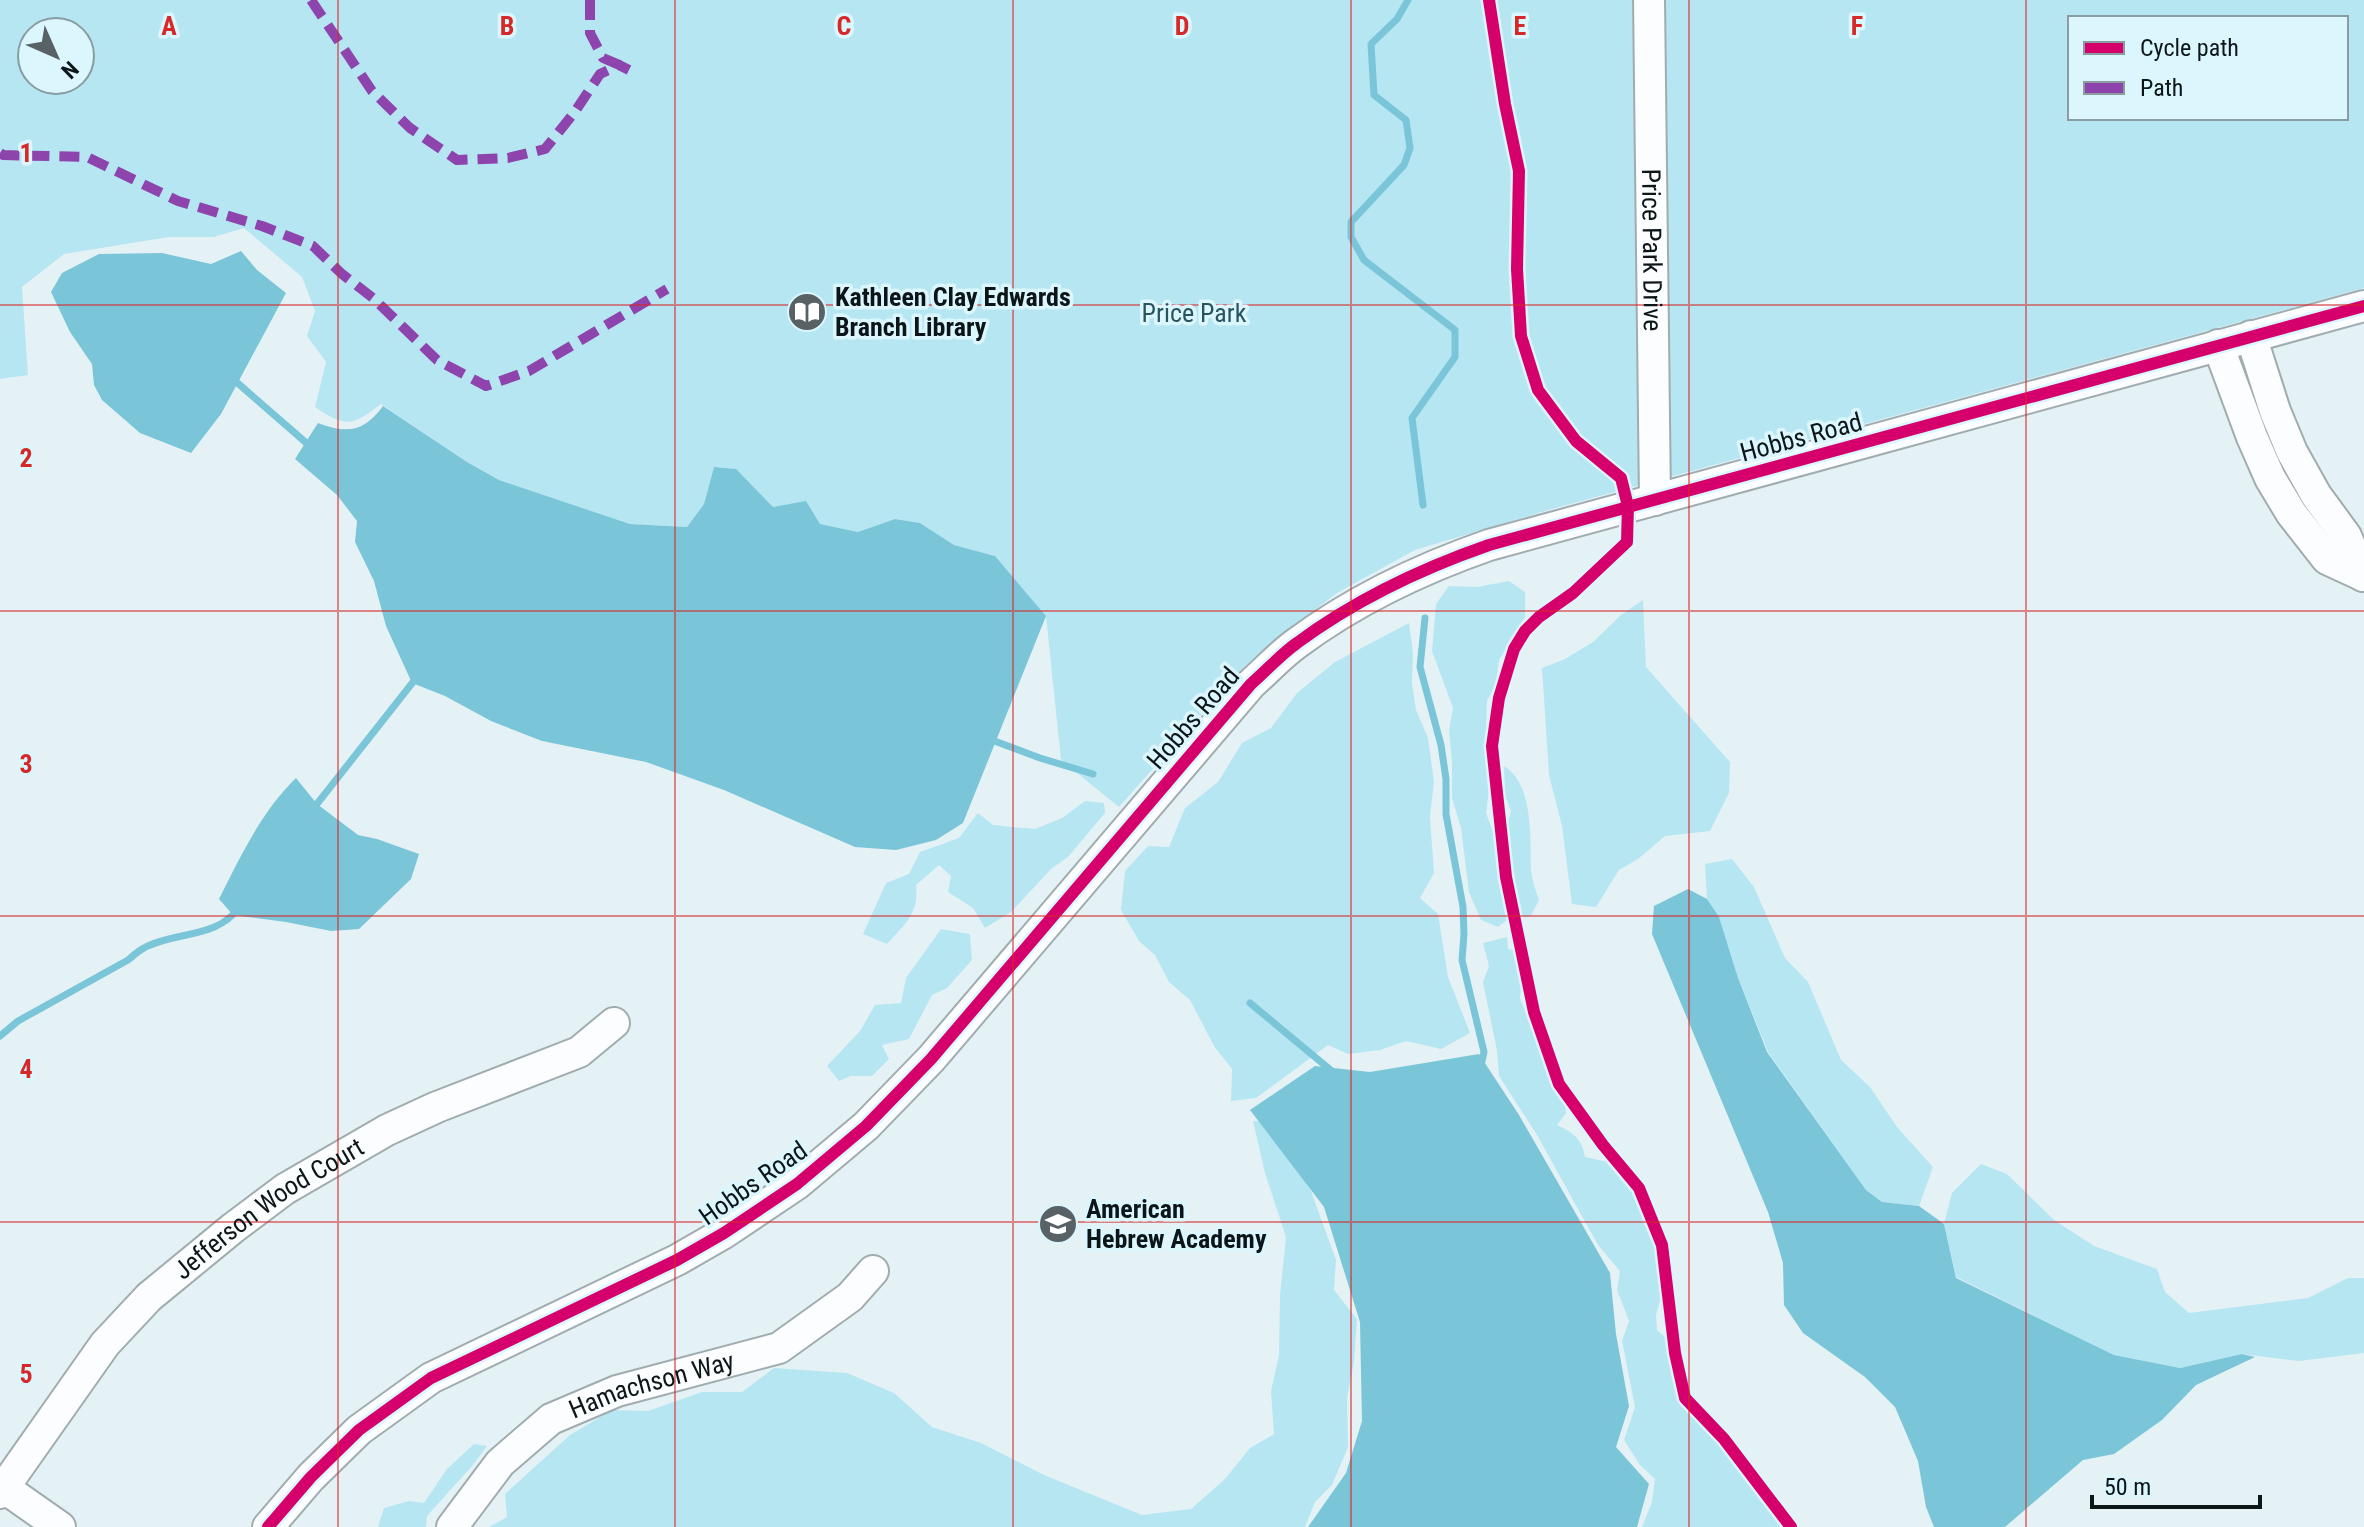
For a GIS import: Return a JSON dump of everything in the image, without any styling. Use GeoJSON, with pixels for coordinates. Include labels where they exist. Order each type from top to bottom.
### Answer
{"type":"FeatureCollection","features":[{"type":"Feature","properties":{"kind":"street","name":"Price Park Drive"},"geometry":{"type":"LineString","coordinates":[[1649,0],[1655,500]]}},
{"type":"Feature","properties":{"kind":"street","name":"Hobbs Road"},"geometry":{"type":"LineString","coordinates":[[268,1527],[311,1477],[359,1430],[431,1378],[677,1260],[797,1184],[854,1136],[931,1059],[1251,684],[1295,644],[1364,599],[1454,557],[1503,541],[2364,306]]}},
{"type":"Feature","properties":{"kind":"street"},"geometry":{"type":"LineString","coordinates":[[2251,336],[2292,452],[2316,495],[2346,536],[2364,576]]}},
{"type":"Feature","properties":{"kind":"street"},"geometry":{"type":"LineString","coordinates":[[2218,345],[2258,451],[2291,513],[2327,559],[2364,576]]}},
{"type":"Feature","properties":{"kind":"street","name":"Jefferson Wood Court"},"geometry":{"type":"LineString","coordinates":[[1,1488],[105,1344],[149,1297],[233,1228],[285,1189],[387,1130],[437,1107],[579,1052],[614,1023]]}},
{"type":"Feature","properties":{"kind":"street","name":"Hamachson Way"},"geometry":{"type":"LineString","coordinates":[[452,1527],[500,1463],[551,1419],[617,1391],[779,1348],[850,1297],[873,1271]]}},
{"type":"Feature","properties":{"kind":"street"},"geometry":{"type":"LineString","coordinates":[[1,1488],[60,1527]]}},
{"type":"Feature","properties":{"kind":"green space","name":"Price Park"},"geometry":{"type":"Polygon","coordinates":[[[0,0],[2364,0],[2364,288],[1552,509],[1415,550],[1337,593],[1271,644],[1239,672],[1119,807],[1061,760],[1046,616],[995,556],[954,545],[920,523],[895,519],[858,532],[820,524],[806,502],[773,507],[735,469],[714,467],[704,504],[687,527],[630,524],[499,480],[381,404],[356,420],[349,422],[334,418],[315,407],[326,362],[307,336],[315,311],[302,277],[244,228],[214,237],[169,237],[64,254],[22,287],[28,375],[0,379],[0,0]]]}},
{"type":"Feature","properties":{"kind":"green space"},"geometry":{"type":"Polygon","coordinates":[[[1509,581],[1525,592],[1525,617],[1499,660],[1496,683],[1487,701],[1485,756],[1489,789],[1486,813],[1496,840],[1499,885],[1507,920],[1498,927],[1481,920],[1469,892],[1461,828],[1452,798],[1449,730],[1453,708],[1432,651],[1436,604],[1449,586],[1477,587],[1509,581]]]}},
{"type":"Feature","properties":{"kind":"green space"},"geometry":{"type":"Polygon","coordinates":[[[1643,600],[1646,667],[1730,762],[1729,793],[1710,831],[1665,836],[1638,859],[1619,870],[1596,907],[1572,904],[1562,826],[1549,775],[1542,668],[1565,659],[1593,642],[1621,615],[1643,600]]]}},
{"type":"Feature","properties":{"kind":"green space"},"geometry":{"type":"Polygon","coordinates":[[[1409,623],[1416,710],[1428,738],[1434,782],[1430,817],[1434,873],[1420,898],[1438,914],[1448,977],[1470,1033],[1441,1049],[1406,1041],[1380,1050],[1348,1054],[1328,1045],[1256,1098],[1231,1101],[1232,1069],[1214,1046],[1190,1000],[1169,982],[1155,955],[1139,941],[1121,910],[1125,871],[1148,846],[1169,847],[1185,808],[1218,782],[1242,743],[1271,728],[1297,693],[1335,662],[1409,623]]]}},
{"type":"Feature","properties":{"kind":"green space"},"geometry":{"type":"Polygon","coordinates":[[[1504,766],[1521,785],[1528,813],[1531,870],[1539,900],[1531,916],[1521,917],[1511,868],[1507,825],[1511,811],[1505,795],[1504,766]]]}},
{"type":"Feature","properties":{"kind":"green space"},"geometry":{"type":"Polygon","coordinates":[[[1085,801],[1104,803],[1105,813],[1068,857],[1051,869],[1011,912],[985,928],[973,908],[948,892],[951,876],[939,865],[916,885],[913,911],[887,944],[863,934],[886,883],[909,874],[920,852],[959,838],[978,813],[993,825],[1035,829],[1062,818],[1085,801]]]}},
{"type":"Feature","properties":{"kind":"green space"},"geometry":{"type":"Polygon","coordinates":[[[1732,859],[1754,887],[1785,958],[1808,982],[1841,1060],[1870,1087],[1897,1127],[1933,1167],[1919,1206],[1882,1202],[1866,1190],[1768,1052],[1738,978],[1719,918],[1707,899],[1705,864],[1732,859]]]}},
{"type":"Feature","properties":{"kind":"green space"},"geometry":{"type":"Polygon","coordinates":[[[941,929],[970,934],[972,960],[947,988],[932,995],[909,1039],[882,1045],[889,1059],[872,1076],[851,1076],[839,1081],[827,1066],[860,1031],[875,1005],[901,1003],[906,978],[941,929]]]}},
{"type":"Feature","properties":{"kind":"green space"},"geometry":{"type":"Polygon","coordinates":[[[1507,937],[1508,949],[1516,951],[1522,976],[1520,998],[1553,1082],[1565,1104],[1566,1113],[1557,1125],[1576,1137],[1585,1157],[1608,1162],[1630,1186],[1642,1207],[1656,1249],[1661,1297],[1656,1315],[1657,1330],[1668,1340],[1678,1396],[1729,1454],[1734,1466],[1784,1527],[1642,1527],[1652,1502],[1655,1479],[1640,1465],[1624,1440],[1635,1407],[1622,1341],[1629,1321],[1617,1290],[1620,1271],[1598,1245],[1537,1135],[1499,1076],[1483,982],[1489,966],[1483,943],[1507,937]]]}},
{"type":"Feature","properties":{"kind":"green space"},"geometry":{"type":"Polygon","coordinates":[[[1253,1121],[1286,1122],[1336,1260],[1334,1290],[1357,1319],[1354,1362],[1347,1398],[1348,1447],[1332,1485],[1315,1502],[1305,1527],[489,1527],[507,1517],[505,1494],[570,1435],[612,1410],[648,1411],[702,1392],[742,1392],[774,1368],[847,1373],[894,1393],[932,1427],[981,1443],[1044,1475],[1142,1515],[1191,1509],[1225,1479],[1250,1448],[1274,1434],[1271,1391],[1279,1355],[1280,1295],[1286,1237],[1265,1173],[1253,1121]]]}},
{"type":"Feature","properties":{"kind":"green space"},"geometry":{"type":"Polygon","coordinates":[[[1981,1164],[2007,1174],[2054,1220],[2094,1246],[2157,1269],[2165,1292],[2189,1313],[2308,1298],[2348,1278],[2364,1278],[2364,1353],[2299,1361],[2242,1354],[2180,1368],[2114,1355],[1956,1277],[1944,1224],[1952,1193],[1981,1164]]]}},
{"type":"Feature","properties":{"kind":"green space"},"geometry":{"type":"Polygon","coordinates":[[[474,1444],[487,1446],[427,1516],[426,1527],[378,1527],[384,1508],[409,1501],[424,1503],[447,1469],[474,1444]]]}},
{"type":"Feature","properties":{"kind":"shaded area"},"geometry":{"type":"Polygon","coordinates":[[[241,251],[257,270],[286,293],[221,414],[191,453],[140,433],[102,400],[94,385],[92,364],[70,332],[51,292],[62,273],[99,254],[162,253],[211,264],[241,251]]]}},
{"type":"Feature","properties":{"kind":"shaded area"},"geometry":{"type":"Polygon","coordinates":[[[383,406],[499,480],[630,524],[687,527],[704,504],[714,467],[736,469],[773,507],[806,501],[820,524],[858,532],[895,519],[920,523],[954,545],[995,556],[1046,616],[963,823],[936,840],[896,850],[855,847],[724,790],[646,762],[542,741],[491,721],[445,696],[412,683],[386,626],[374,581],[355,542],[357,521],[337,495],[295,459],[318,423],[338,429],[355,428],[369,421],[383,406]]]}},
{"type":"Feature","properties":{"kind":"shaded area"},"geometry":{"type":"Polygon","coordinates":[[[296,778],[317,804],[358,835],[419,854],[411,879],[359,929],[331,931],[233,915],[219,899],[262,820],[296,778]]]}},
{"type":"Feature","properties":{"kind":"shaded area"},"geometry":{"type":"Polygon","coordinates":[[[1688,889],[1707,899],[1719,917],[1738,978],[1767,1052],[1866,1190],[1882,1202],[1919,1206],[1944,1224],[1956,1278],[2114,1355],[2180,1368],[2242,1354],[2255,1357],[2196,1385],[2162,1420],[2114,1454],[2083,1460],[2005,1527],[1934,1527],[1926,1507],[1918,1461],[1895,1407],[1865,1377],[1803,1333],[1784,1305],[1783,1263],[1768,1212],[1652,934],[1654,906],[1688,889]]]}},
{"type":"Feature","properties":{"kind":"shaded area"},"geometry":{"type":"Polygon","coordinates":[[[1479,1054],[1519,1115],[1610,1273],[1616,1334],[1629,1406],[1616,1447],[1649,1484],[1637,1527],[1308,1527],[1346,1473],[1362,1421],[1360,1322],[1324,1207],[1250,1110],[1315,1066],[1370,1072],[1479,1054]]]}},
{"type":"Feature","properties":{"kind":"waterway"},"geometry":{"type":"LineString","coordinates":[[1408,0],[1397,19],[1371,44],[1374,95],[1406,120],[1410,148],[1404,165],[1351,222],[1351,237],[1364,260],[1455,330],[1455,357],[1412,418],[1423,505]]}},
{"type":"Feature","properties":{"kind":"waterway"},"geometry":{"type":"LineString","coordinates":[[233,379],[311,447]]}},
{"type":"Feature","properties":{"kind":"waterway"},"geometry":{"type":"LineString","coordinates":[[1425,618],[1420,667],[1441,745],[1446,779],[1446,814],[1463,907],[1462,960],[1484,1052],[1481,1066]]}},
{"type":"Feature","properties":{"kind":"waterway"},"geometry":{"type":"LineString","coordinates":[[313,809],[417,677]]}},
{"type":"Feature","properties":{"kind":"waterway"},"geometry":{"type":"LineString","coordinates":[[989,739],[1093,774]]}},
{"type":"Feature","properties":{"kind":"waterway"},"geometry":{"type":"LineString","coordinates":[[0,1036],[18,1021],[144,948],[219,925],[238,908]]}},
{"type":"Feature","properties":{"kind":"waterway"},"geometry":{"type":"LineString","coordinates":[[1250,1003],[1333,1072]]}},
{"type":"Feature","properties":{"kind":"marked path"},"geometry":{"type":"LineString","coordinates":[[311,0],[372,91],[410,128],[457,160],[508,158],[545,149],[600,74],[619,65],[629,70]]}},
{"type":"Feature","properties":{"kind":"marked path"},"geometry":{"type":"LineString","coordinates":[[590,0],[590,33],[603,58],[624,67]]}},
{"type":"Feature","properties":{"kind":"marked path"},"geometry":{"type":"LineString","coordinates":[[0,153],[87,157],[178,201],[262,226],[313,246],[437,360],[486,386],[529,371],[667,289]]}},
{"type":"Feature","properties":{"kind":"cycle path"},"geometry":{"type":"LineString","coordinates":[[1489,0],[1519,171],[1517,269],[1521,336],[1538,390],[1576,441],[1621,478],[1628,506],[1627,542],[1573,593],[1539,617],[1525,631],[1514,649],[1499,698],[1492,746],[1506,877],[1534,1012],[1559,1084],[1639,1188],[1662,1245],[1675,1353],[1685,1398],[1724,1439],[1791,1527]]}},
{"type":"Feature","properties":{"kind":"cycle path"},"geometry":{"type":"LineString","coordinates":[[268,1527],[311,1477],[359,1430],[431,1378],[677,1260],[724,1233],[797,1184],[866,1126],[931,1059],[1251,684],[1319,627],[1365,599],[1438,564],[1489,545],[2364,306]]}},
{"type":"Feature","properties":{"kind":"place","name":"Kathleen Clay Edwards Branch Library"},"geometry":{"type":"Point","coordinates":[807,312]}},
{"type":"Feature","properties":{"kind":"place","name":"American Hebrew Academy"},"geometry":{"type":"Point","coordinates":[1058,1224]}}]}
